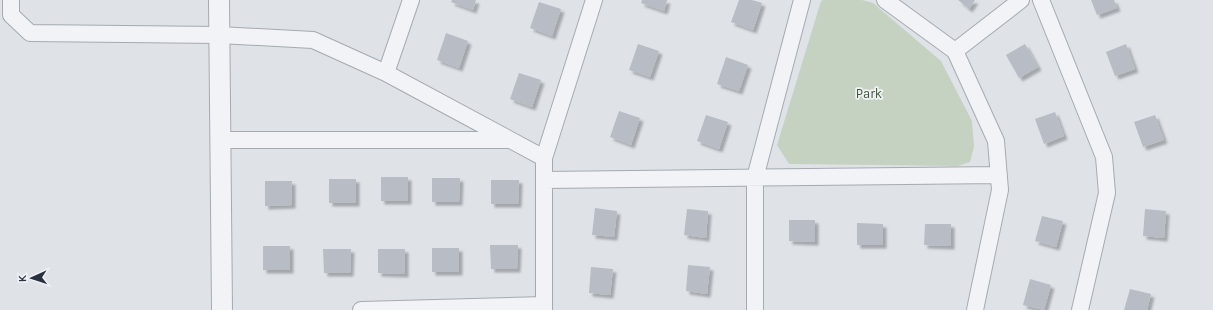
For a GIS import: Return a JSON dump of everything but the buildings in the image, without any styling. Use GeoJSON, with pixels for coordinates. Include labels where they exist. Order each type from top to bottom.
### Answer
{"type":"FeatureCollection","features":[{"type":"Feature","properties":{"kind":"street"},"geometry":{"type":"LineString","coordinates":[[11,0],[11,15],[30,33],[219,35],[313,40],[386,73],[544,158]]}},
{"type":"Feature","properties":{"kind":"street"},"geometry":{"type":"LineString","coordinates":[[219,0],[222,310]]}},
{"type":"Feature","properties":{"kind":"street"},"geometry":{"type":"LineString","coordinates":[[361,310],[544,308],[544,158],[594,0]]}},
{"type":"Feature","properties":{"kind":"street"},"geometry":{"type":"LineString","coordinates":[[755,310],[755,178],[802,0]]}},
{"type":"Feature","properties":{"kind":"street"},"geometry":{"type":"LineString","coordinates":[[885,0],[955,51],[996,141],[1000,190],[975,310]]}},
{"type":"Feature","properties":{"kind":"street"},"geometry":{"type":"LineString","coordinates":[[955,51],[1021,0]]}},
{"type":"Feature","properties":{"kind":"street"},"geometry":{"type":"LineString","coordinates":[[1040,0],[1104,157],[1107,192],[1080,310]]}},
{"type":"Feature","properties":{"kind":"street"},"geometry":{"type":"LineString","coordinates":[[386,73],[408,4]]}},
{"type":"Feature","properties":{"kind":"street"},"geometry":{"type":"LineString","coordinates":[[220,140],[511,140]]}},
{"type":"Feature","properties":{"kind":"street"},"geometry":{"type":"LineString","coordinates":[[544,180],[999,175]]}},
{"type":"Feature","properties":{"kind":"green space","name":"Park"},"geometry":{"type":"Polygon","coordinates":[[[862,0],[873,3],[941,61],[972,121],[974,147],[970,162],[958,166],[789,164],[777,145],[821,1],[862,0]]]}}]}
